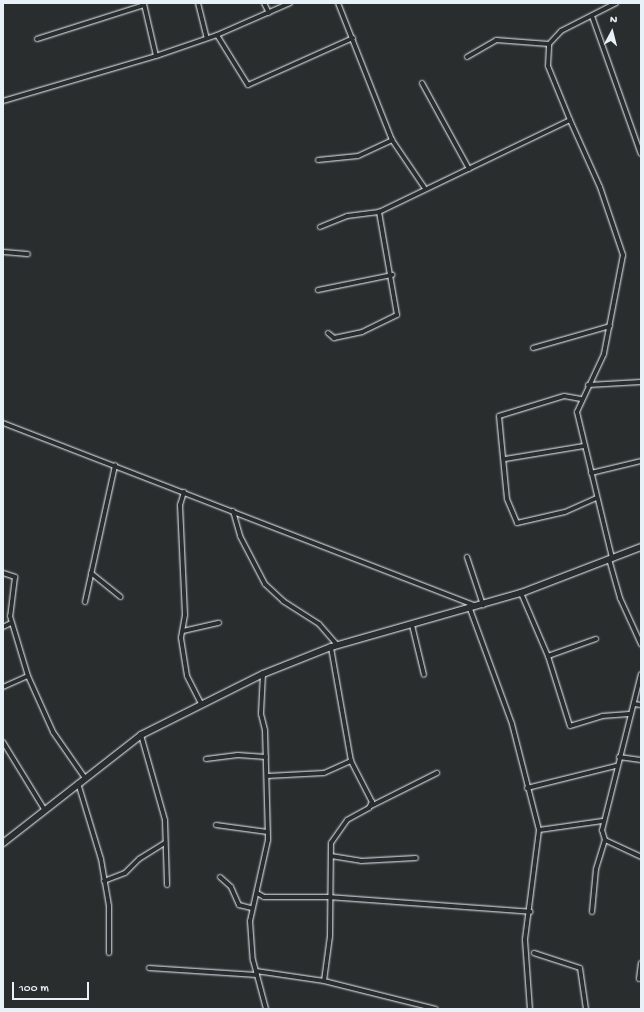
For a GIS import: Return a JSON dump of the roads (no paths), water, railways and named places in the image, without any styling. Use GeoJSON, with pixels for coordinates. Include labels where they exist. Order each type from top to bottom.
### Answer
{"type":"FeatureCollection","features":[{"type":"Feature","properties":{"kind":"street"},"geometry":{"type":"LineString","coordinates":[[198,3],[207,38]]}},
{"type":"Feature","properties":{"kind":"street"},"geometry":{"type":"LineString","coordinates":[[264,3],[269,13]]}},
{"type":"Feature","properties":{"kind":"street"},"geometry":{"type":"LineString","coordinates":[[3,101],[156,56],[217,35],[290,3]]}},
{"type":"Feature","properties":{"kind":"street"},"geometry":{"type":"LineString","coordinates":[[338,3],[392,140],[424,187]]}},
{"type":"Feature","properties":{"kind":"street"},"geometry":{"type":"LineString","coordinates":[[616,3],[561,31],[549,44],[548,66],[600,187],[623,255],[604,354],[581,399],[577,412],[620,598],[641,644]]}},
{"type":"Feature","properties":{"kind":"street"},"geometry":{"type":"LineString","coordinates":[[37,39],[144,4],[156,56]]}},
{"type":"Feature","properties":{"kind":"street"},"geometry":{"type":"LineString","coordinates":[[592,16],[641,154]]}},
{"type":"Feature","properties":{"kind":"street"},"geometry":{"type":"LineString","coordinates":[[217,35],[248,85],[353,38]]}},
{"type":"Feature","properties":{"kind":"street"},"geometry":{"type":"LineString","coordinates":[[467,56],[496,40],[549,44]]}},
{"type":"Feature","properties":{"kind":"street"},"geometry":{"type":"LineString","coordinates":[[422,83],[469,169]]}},
{"type":"Feature","properties":{"kind":"street"},"geometry":{"type":"LineString","coordinates":[[320,227],[346,216],[378,212],[424,187],[469,169],[570,120]]}},
{"type":"Feature","properties":{"kind":"street"},"geometry":{"type":"LineString","coordinates":[[318,160],[358,156],[392,140]]}},
{"type":"Feature","properties":{"kind":"street"},"geometry":{"type":"LineString","coordinates":[[328,333],[334,338],[350,335],[396,318],[392,275],[378,212]]}},
{"type":"Feature","properties":{"kind":"street"},"geometry":{"type":"LineString","coordinates":[[3,252],[28,254]]}},
{"type":"Feature","properties":{"kind":"street"},"geometry":{"type":"LineString","coordinates":[[318,290],[392,275]]}},
{"type":"Feature","properties":{"kind":"street"},"geometry":{"type":"LineString","coordinates":[[533,348],[610,326]]}},
{"type":"Feature","properties":{"kind":"street"},"geometry":{"type":"LineString","coordinates":[[588,385],[641,382]]}},
{"type":"Feature","properties":{"kind":"street"},"geometry":{"type":"LineString","coordinates":[[581,399],[564,396],[499,416],[505,459],[507,499],[517,523],[565,512],[597,498]]}},
{"type":"Feature","properties":{"kind":"street"},"geometry":{"type":"LineString","coordinates":[[3,423],[480,606]]}},
{"type":"Feature","properties":{"kind":"street"},"geometry":{"type":"LineString","coordinates":[[505,459],[584,446]]}},
{"type":"Feature","properties":{"kind":"street"},"geometry":{"type":"LineString","coordinates":[[590,472],[641,460]]}},
{"type":"Feature","properties":{"kind":"street"},"geometry":{"type":"LineString","coordinates":[[85,602],[115,465]]}},
{"type":"Feature","properties":{"kind":"street"},"geometry":{"type":"LineString","coordinates":[[184,492],[180,505],[185,556],[183,631],[187,676],[201,703]]}},
{"type":"Feature","properties":{"kind":"street"},"geometry":{"type":"LineString","coordinates":[[233,511],[240,536],[265,584],[283,601],[319,624],[334,646],[351,761],[372,802],[370,806]]}},
{"type":"Feature","properties":{"kind":"street"},"geometry":{"type":"LineString","coordinates":[[3,843],[44,809],[140,736],[201,703],[263,674],[334,646],[470,609],[521,593],[641,547]]}},
{"type":"Feature","properties":{"kind":"street"},"geometry":{"type":"LineString","coordinates":[[467,557],[480,606]]}},
{"type":"Feature","properties":{"kind":"street"},"geometry":{"type":"LineString","coordinates":[[3,573],[14,577],[11,623],[28,676],[53,732],[85,778]]}},
{"type":"Feature","properties":{"kind":"street"},"geometry":{"type":"LineString","coordinates":[[91,573],[121,598]]}},
{"type":"Feature","properties":{"kind":"street"},"geometry":{"type":"LineString","coordinates":[[521,593],[548,656],[570,726],[602,716],[629,714]]}},
{"type":"Feature","properties":{"kind":"street"},"geometry":{"type":"LineString","coordinates":[[470,609],[512,724],[527,788],[539,830],[530,912],[525,940],[530,1009]]}},
{"type":"Feature","properties":{"kind":"street"},"geometry":{"type":"LineString","coordinates":[[3,627],[11,623]]}},
{"type":"Feature","properties":{"kind":"street"},"geometry":{"type":"LineString","coordinates":[[183,631],[219,623]]}},
{"type":"Feature","properties":{"kind":"street"},"geometry":{"type":"LineString","coordinates":[[412,625],[424,675]]}},
{"type":"Feature","properties":{"kind":"street"},"geometry":{"type":"LineString","coordinates":[[548,656],[596,639]]}},
{"type":"Feature","properties":{"kind":"street"},"geometry":{"type":"LineString","coordinates":[[263,674],[261,714],[266,756],[268,832],[264,869],[251,908],[256,973],[266,1009]]}},
{"type":"Feature","properties":{"kind":"street"},"geometry":{"type":"LineString","coordinates":[[592,912],[596,868],[605,840],[602,822],[629,714],[634,704],[641,674]]}},
{"type":"Feature","properties":{"kind":"street"},"geometry":{"type":"LineString","coordinates":[[3,687],[28,676]]}},
{"type":"Feature","properties":{"kind":"street"},"geometry":{"type":"LineString","coordinates":[[634,704],[641,705]]}},
{"type":"Feature","properties":{"kind":"street"},"geometry":{"type":"LineString","coordinates":[[140,736],[165,820],[165,844],[169,865],[167,885]]}},
{"type":"Feature","properties":{"kind":"street"},"geometry":{"type":"LineString","coordinates":[[3,742],[44,809]]}},
{"type":"Feature","properties":{"kind":"street"},"geometry":{"type":"LineString","coordinates":[[206,760],[238,754],[266,756]]}},
{"type":"Feature","properties":{"kind":"street"},"geometry":{"type":"LineString","coordinates":[[619,757],[641,760]]}},
{"type":"Feature","properties":{"kind":"street"},"geometry":{"type":"LineString","coordinates":[[266,776],[324,773],[351,761]]}},
{"type":"Feature","properties":{"kind":"street"},"geometry":{"type":"LineString","coordinates":[[527,788],[616,766]]}},
{"type":"Feature","properties":{"kind":"street"},"geometry":{"type":"LineString","coordinates":[[324,981],[330,936],[328,897],[331,843],[335,834],[347,820],[370,806],[436,773]]}},
{"type":"Feature","properties":{"kind":"street"},"geometry":{"type":"LineString","coordinates":[[78,783],[104,881],[109,906],[109,953]]}},
{"type":"Feature","properties":{"kind":"street"},"geometry":{"type":"LineString","coordinates":[[539,830],[602,822]]}},
{"type":"Feature","properties":{"kind":"street"},"geometry":{"type":"LineString","coordinates":[[216,826],[268,832]]}},
{"type":"Feature","properties":{"kind":"street"},"geometry":{"type":"LineString","coordinates":[[605,840],[641,857]]}},
{"type":"Feature","properties":{"kind":"street"},"geometry":{"type":"LineString","coordinates":[[104,881],[125,873],[139,859],[165,844]]}},
{"type":"Feature","properties":{"kind":"street"},"geometry":{"type":"LineString","coordinates":[[331,856],[361,861],[416,858]]}},
{"type":"Feature","properties":{"kind":"street"},"geometry":{"type":"LineString","coordinates":[[220,876],[231,887],[239,905],[251,908]]}},
{"type":"Feature","properties":{"kind":"street"},"geometry":{"type":"LineString","coordinates":[[257,893],[275,897],[328,897],[530,912]]}},
{"type":"Feature","properties":{"kind":"street"},"geometry":{"type":"LineString","coordinates":[[534,953],[580,968],[586,1009]]}},
{"type":"Feature","properties":{"kind":"street"},"geometry":{"type":"LineString","coordinates":[[639,979],[641,963]]}},
{"type":"Feature","properties":{"kind":"street"},"geometry":{"type":"LineString","coordinates":[[149,968],[256,973],[324,981],[436,1009]]}}]}
